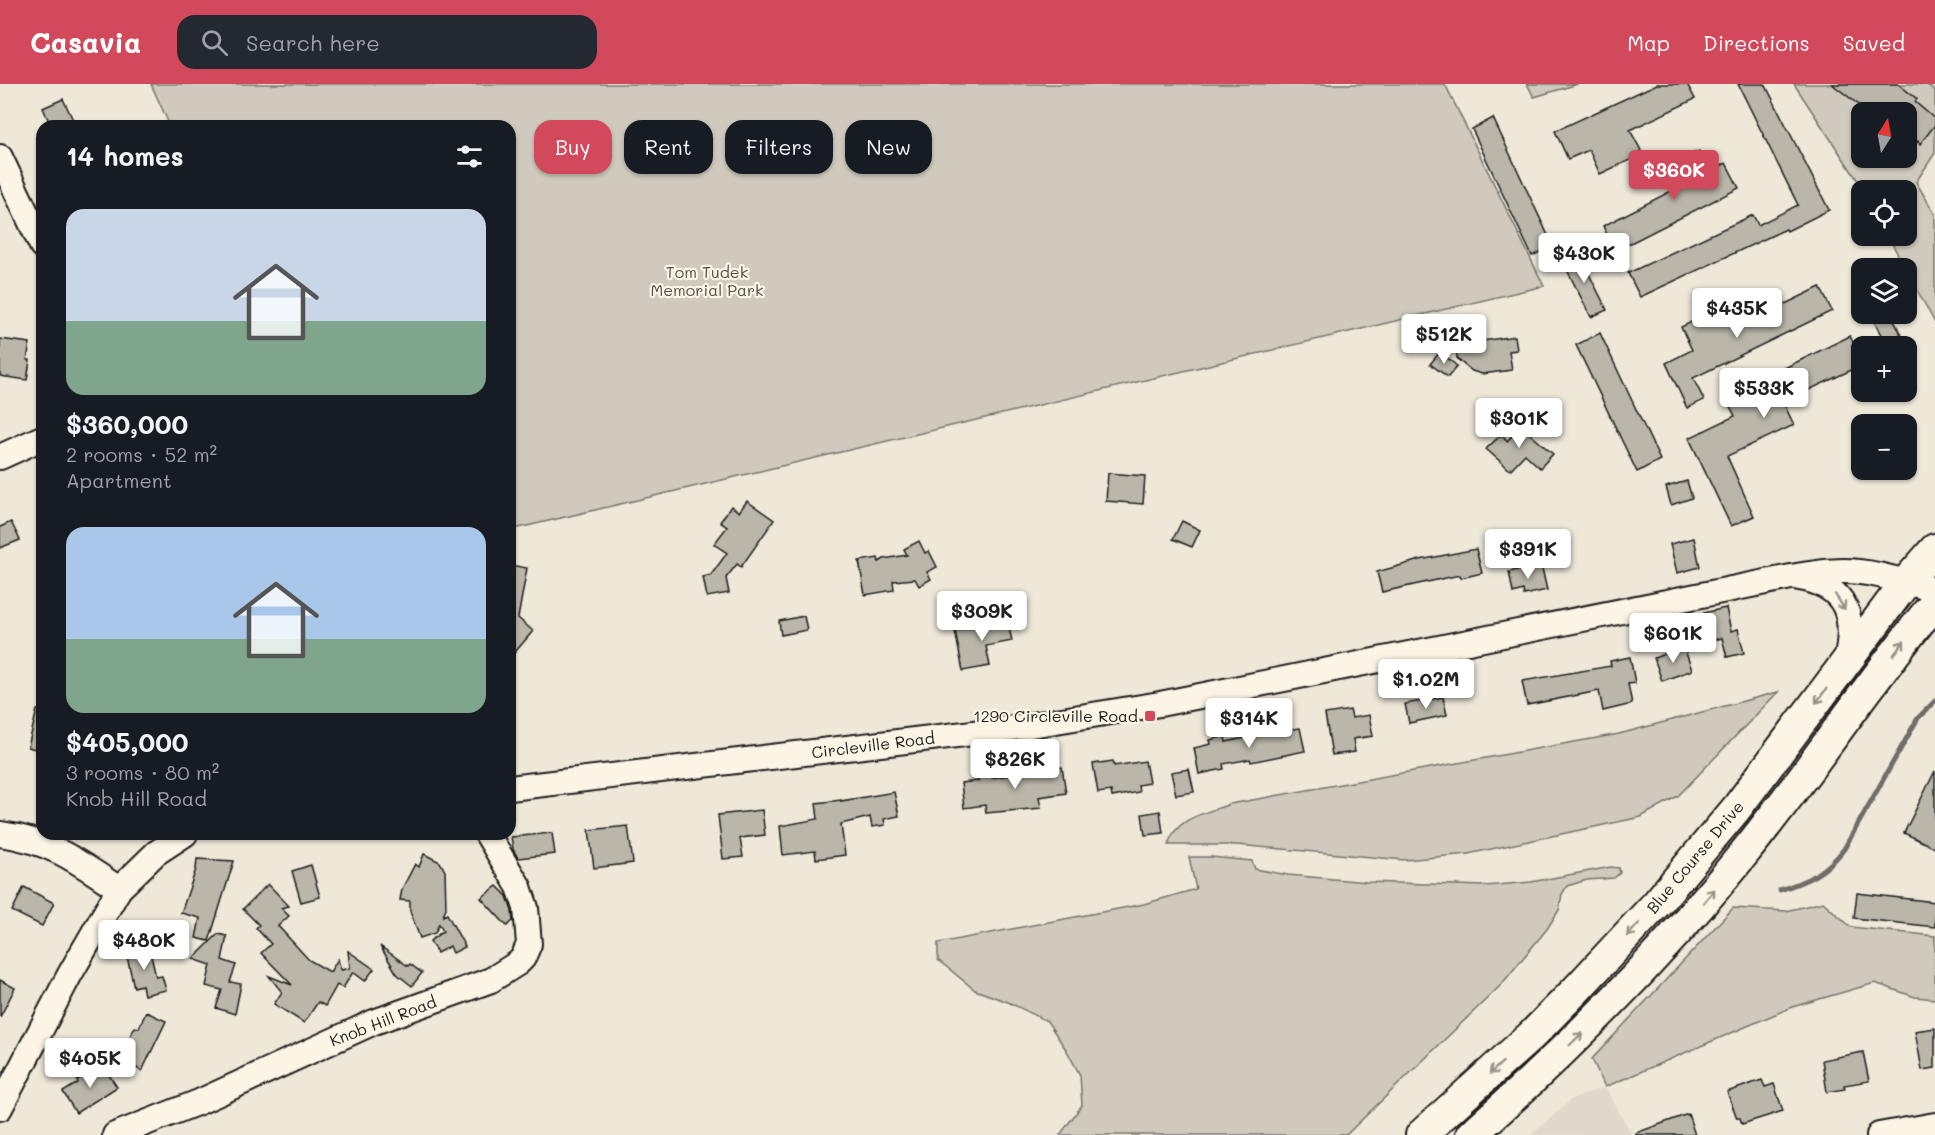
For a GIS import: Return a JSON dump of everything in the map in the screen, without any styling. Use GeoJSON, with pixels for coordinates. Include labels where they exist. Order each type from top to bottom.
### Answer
{"type":"FeatureCollection","features":[{"type":"Feature","properties":{"kind":"main road","name":"Blue Course Drive"},"geometry":{"type":"LineString","coordinates":[[1421,1135],[1533,1034],[1645,917],[1736,810],[1906,582],[1935,549]]}},
{"type":"Feature","properties":{"kind":"main road","name":"Blue Course Drive"},"geometry":{"type":"LineString","coordinates":[[1471,1135],[1626,989],[1709,896],[1747,850],[1935,603]]}},
{"type":"Feature","properties":{"kind":"street"},"geometry":{"type":"LineString","coordinates":[[0,157],[36,233]]}},
{"type":"Feature","properties":{"kind":"street"},"geometry":{"type":"LineString","coordinates":[[0,457],[36,441]]}},
{"type":"Feature","properties":{"kind":"street","name":"Circleville Road"},"geometry":{"type":"LineString","coordinates":[[516,787],[1019,727],[1160,704],[1791,577],[1844,571],[1865,573],[1935,590]]}},
{"type":"Feature","properties":{"kind":"street"},"geometry":{"type":"LineString","coordinates":[[1791,577],[1823,585],[1840,599],[1850,620],[1851,629],[1845,664]]}},
{"type":"Feature","properties":{"kind":"street"},"geometry":{"type":"LineString","coordinates":[[0,834],[39,842],[59,850],[119,889]]}},
{"type":"Feature","properties":{"kind":"street"},"geometry":{"type":"LineString","coordinates":[[0,1108],[70,974],[119,889],[156,853],[176,840]]}},
{"type":"Feature","properties":{"kind":"street","name":"Knob Hill Road"},"geometry":{"type":"LineString","coordinates":[[115,1135],[199,1102],[374,1022],[491,980],[518,963],[523,958],[529,944],[526,908],[519,887],[491,840]]}},
{"type":"Feature","properties":{"kind":"street"},"geometry":{"type":"LineString","coordinates":[[1879,1135],[1935,1125]]}},
{"type":"Feature","properties":{"kind":"shaded area"},"geometry":{"type":"Polygon","coordinates":[[[1605,1087],[1632,1135],[1531,1135],[1572,1099],[1605,1087]]]}},
{"type":"Feature","properties":{"kind":"green space","name":"Tom Tudek Memorial Park"},"geometry":{"type":"Polygon","coordinates":[[[151,84],[1445,84],[1544,286],[516,529],[516,120],[167,120],[151,84]]]}},
{"type":"Feature","properties":{"kind":"green space"},"geometry":{"type":"Polygon","coordinates":[[[1527,84],[1578,84],[1534,97],[1527,84]]]}},
{"type":"Feature","properties":{"kind":"green space"},"geometry":{"type":"Polygon","coordinates":[[[1794,84],[1926,84],[1935,91],[1935,153],[1917,180],[1857,180],[1794,84]]]}},
{"type":"Feature","properties":{"kind":"green space"},"geometry":{"type":"Polygon","coordinates":[[[1917,184],[1935,214],[1935,323],[1917,290],[1917,258],[1900,258],[1893,246],[1917,246],[1917,184]]]}},
{"type":"Feature","properties":{"kind":"green space"},"geometry":{"type":"Polygon","coordinates":[[[1778,692],[1678,796],[1641,817],[1468,854],[1405,860],[1237,845],[1168,845],[1172,836],[1185,822],[1230,804],[1619,734],[1778,692]]]}},
{"type":"Feature","properties":{"kind":"green space"},"geometry":{"type":"Polygon","coordinates":[[[1189,857],[1252,861],[1255,869],[1288,875],[1367,882],[1485,886],[1531,882],[1611,867],[1619,868],[1620,873],[1614,878],[1587,880],[1567,886],[1562,894],[1559,910],[1547,929],[1501,985],[1346,1135],[1060,1135],[1082,1105],[1080,1075],[1067,1051],[1047,1021],[1008,1002],[975,990],[938,960],[938,943],[1144,904],[1196,889],[1189,857]]]}},
{"type":"Feature","properties":{"kind":"green space"},"geometry":{"type":"Polygon","coordinates":[[[1823,902],[1851,927],[1935,936],[1935,999],[1915,997],[1875,983],[1792,1007],[1605,1087],[1592,1059],[1733,908],[1786,911],[1823,902]]]}},
{"type":"Feature","properties":{"kind":"building"},"geometry":{"type":"Polygon","coordinates":[[[1657,84],[1687,84],[1695,99],[1630,130],[1643,154],[1600,174],[1589,150],[1568,159],[1555,131],[1657,84]]]}},
{"type":"Feature","properties":{"kind":"building"},"geometry":{"type":"Polygon","coordinates":[[[1738,84],[1765,84],[1829,210],[1640,297],[1628,273],[1753,215],[1758,225],[1798,205],[1738,84]]]}},
{"type":"Feature","properties":{"kind":"building"},"geometry":{"type":"Polygon","coordinates":[[[1832,84],[1898,84],[1917,99],[1915,102],[1855,102],[1832,84]]]}},
{"type":"Feature","properties":{"kind":"building"},"geometry":{"type":"Polygon","coordinates":[[[63,99],[73,120],[48,120],[43,108],[63,99]]]}},
{"type":"Feature","properties":{"kind":"building"},"geometry":{"type":"Polygon","coordinates":[[[1917,104],[1935,119],[1935,125],[1920,144],[1917,104]]]}},
{"type":"Feature","properties":{"kind":"building"},"geometry":{"type":"Polygon","coordinates":[[[1493,118],[1553,246],[1532,256],[1472,129],[1493,118]]]}},
{"type":"Feature","properties":{"kind":"building"},"geometry":{"type":"Polygon","coordinates":[[[1699,151],[1710,171],[1726,163],[1739,188],[1615,251],[1603,226],[1681,186],[1670,165],[1699,151]]]}},
{"type":"Feature","properties":{"kind":"building"},"geometry":{"type":"Polygon","coordinates":[[[1577,250],[1607,310],[1591,317],[1561,258],[1577,250]]]}},
{"type":"Feature","properties":{"kind":"building"},"geometry":{"type":"Polygon","coordinates":[[[1820,287],[1832,311],[1693,378],[1704,400],[1687,408],[1666,363],[1692,350],[1681,327],[1723,307],[1734,329],[1820,287]]]}},
{"type":"Feature","properties":{"kind":"building"},"geometry":{"type":"Polygon","coordinates":[[[1875,324],[1896,324],[1902,336],[1882,336],[1875,324]]]}},
{"type":"Feature","properties":{"kind":"building"},"geometry":{"type":"Polygon","coordinates":[[[1600,333],[1660,460],[1637,472],[1576,345],[1600,333]]]}},
{"type":"Feature","properties":{"kind":"building"},"geometry":{"type":"Polygon","coordinates":[[[1515,336],[1517,350],[1509,351],[1512,370],[1482,374],[1472,371],[1457,359],[1456,345],[1515,336]]]}},
{"type":"Feature","properties":{"kind":"building"},"geometry":{"type":"Polygon","coordinates":[[[1850,336],[1851,338],[1851,370],[1783,402],[1794,425],[1727,456],[1754,516],[1731,526],[1689,438],[1735,416],[1725,397],[1850,336]]]}},
{"type":"Feature","properties":{"kind":"building"},"geometry":{"type":"Polygon","coordinates":[[[0,339],[30,343],[27,380],[0,376],[0,339]]]}},
{"type":"Feature","properties":{"kind":"building"},"geometry":{"type":"Polygon","coordinates":[[[1440,352],[1457,366],[1448,377],[1430,364],[1440,352]]]}},
{"type":"Feature","properties":{"kind":"building"},"geometry":{"type":"Polygon","coordinates":[[[1521,426],[1553,454],[1540,468],[1525,454],[1510,470],[1486,449],[1502,434],[1507,441],[1521,426]]]}},
{"type":"Feature","properties":{"kind":"building"},"geometry":{"type":"Polygon","coordinates":[[[1108,473],[1145,476],[1143,504],[1106,501],[1108,473]]]}},
{"type":"Feature","properties":{"kind":"building"},"geometry":{"type":"Polygon","coordinates":[[[1687,481],[1692,498],[1671,505],[1666,487],[1687,481]]]}},
{"type":"Feature","properties":{"kind":"building"},"geometry":{"type":"Polygon","coordinates":[[[747,501],[774,520],[741,567],[737,564],[726,578],[729,593],[707,597],[703,577],[711,575],[727,553],[714,544],[727,527],[720,522],[731,506],[739,512],[747,501]]]}},
{"type":"Feature","properties":{"kind":"building"},"geometry":{"type":"Polygon","coordinates":[[[1182,521],[1200,530],[1192,547],[1173,539],[1182,521]]]}},
{"type":"Feature","properties":{"kind":"building"},"geometry":{"type":"Polygon","coordinates":[[[11,522],[20,540],[0,548],[0,527],[11,522]]]}},
{"type":"Feature","properties":{"kind":"building"},"geometry":{"type":"Polygon","coordinates":[[[1543,533],[1548,550],[1533,553],[1529,537],[1543,533]]]}},
{"type":"Feature","properties":{"kind":"building"},"geometry":{"type":"Polygon","coordinates":[[[1694,538],[1700,567],[1677,573],[1670,544],[1694,538]]]}},
{"type":"Feature","properties":{"kind":"building"},"geometry":{"type":"Polygon","coordinates":[[[919,541],[925,553],[929,551],[937,567],[927,572],[931,579],[919,586],[915,579],[893,581],[894,590],[865,595],[859,561],[878,558],[879,562],[907,555],[904,549],[919,541]]]}},
{"type":"Feature","properties":{"kind":"building"},"geometry":{"type":"Polygon","coordinates":[[[1476,549],[1482,573],[1461,578],[1460,575],[1382,592],[1377,572],[1420,560],[1476,549]]]}},
{"type":"Feature","properties":{"kind":"building"},"geometry":{"type":"Polygon","coordinates":[[[1541,564],[1547,590],[1524,595],[1523,590],[1513,593],[1509,572],[1541,564]]]}},
{"type":"Feature","properties":{"kind":"building"},"geometry":{"type":"Polygon","coordinates":[[[516,566],[527,568],[518,618],[533,631],[516,651],[516,566]]]}},
{"type":"Feature","properties":{"kind":"building"},"geometry":{"type":"Polygon","coordinates":[[[1726,608],[1731,631],[1738,629],[1744,653],[1727,657],[1722,638],[1710,641],[1703,613],[1726,608]]]}},
{"type":"Feature","properties":{"kind":"building"},"geometry":{"type":"Polygon","coordinates":[[[1006,615],[1012,641],[986,646],[990,666],[963,671],[955,631],[988,625],[987,619],[1006,615]]]}},
{"type":"Feature","properties":{"kind":"building"},"geometry":{"type":"Polygon","coordinates":[[[804,616],[807,630],[781,635],[779,621],[804,616]]]}},
{"type":"Feature","properties":{"kind":"building"},"geometry":{"type":"Polygon","coordinates":[[[1684,647],[1692,670],[1662,681],[1654,658],[1684,647]]]}},
{"type":"Feature","properties":{"kind":"building"},"geometry":{"type":"Polygon","coordinates":[[[1630,657],[1635,683],[1628,684],[1632,704],[1603,711],[1599,691],[1527,705],[1522,681],[1611,666],[1610,661],[1630,657]]]}},
{"type":"Feature","properties":{"kind":"building"},"geometry":{"type":"Polygon","coordinates":[[[1443,697],[1447,715],[1409,723],[1405,704],[1443,697]]]}},
{"type":"Feature","properties":{"kind":"building"},"geometry":{"type":"Polygon","coordinates":[[[1350,710],[1352,718],[1369,715],[1373,736],[1353,739],[1355,752],[1332,755],[1325,714],[1350,710]]]}},
{"type":"Feature","properties":{"kind":"building"},"geometry":{"type":"Polygon","coordinates":[[[36,714],[36,749],[28,747],[36,714]]]}},
{"type":"Feature","properties":{"kind":"building"},"geometry":{"type":"Polygon","coordinates":[[[1284,725],[1286,730],[1300,728],[1305,751],[1251,762],[1250,759],[1223,764],[1224,769],[1199,774],[1194,748],[1211,744],[1210,740],[1225,736],[1226,742],[1268,733],[1267,728],[1284,725]]]}},
{"type":"Feature","properties":{"kind":"building"},"geometry":{"type":"Polygon","coordinates":[[[1113,761],[1114,766],[1145,761],[1149,783],[1138,785],[1139,792],[1112,797],[1111,791],[1098,793],[1093,764],[1113,761]]]}},
{"type":"Feature","properties":{"kind":"building"},"geometry":{"type":"Polygon","coordinates":[[[1052,763],[1053,768],[1062,767],[1066,793],[1039,797],[1041,808],[986,813],[985,805],[964,808],[961,783],[978,781],[978,778],[1030,772],[1029,766],[1052,763]]]}},
{"type":"Feature","properties":{"kind":"building"},"geometry":{"type":"Polygon","coordinates":[[[1189,769],[1194,792],[1176,795],[1171,772],[1189,769]]]}},
{"type":"Feature","properties":{"kind":"building"},"geometry":{"type":"Polygon","coordinates":[[[1935,771],[1935,848],[1904,833],[1935,771]]]}},
{"type":"Feature","properties":{"kind":"building"},"geometry":{"type":"Polygon","coordinates":[[[894,792],[899,816],[884,819],[885,825],[872,827],[870,817],[841,824],[845,855],[816,859],[815,851],[783,855],[780,826],[818,819],[816,803],[894,792]]]}},
{"type":"Feature","properties":{"kind":"building"},"geometry":{"type":"Polygon","coordinates":[[[762,810],[765,835],[740,838],[743,857],[723,859],[718,815],[762,810]]]}},
{"type":"Feature","properties":{"kind":"building"},"geometry":{"type":"Polygon","coordinates":[[[1160,811],[1163,833],[1145,835],[1142,814],[1160,811]]]}},
{"type":"Feature","properties":{"kind":"building"},"geometry":{"type":"Polygon","coordinates":[[[628,826],[633,863],[594,868],[589,830],[628,826]]]}},
{"type":"Feature","properties":{"kind":"building"},"geometry":{"type":"Polygon","coordinates":[[[552,833],[555,854],[518,858],[512,840],[516,840],[516,837],[552,833]]]}},
{"type":"Feature","properties":{"kind":"building"},"geometry":{"type":"Polygon","coordinates":[[[424,854],[440,862],[445,871],[446,908],[443,916],[447,914],[465,947],[453,953],[450,946],[437,953],[430,941],[443,931],[439,924],[435,933],[420,938],[410,911],[410,901],[400,900],[402,889],[415,864],[419,867],[424,854]]]}},
{"type":"Feature","properties":{"kind":"building"},"geometry":{"type":"Polygon","coordinates":[[[197,859],[234,861],[209,941],[196,938],[200,918],[181,913],[196,869],[197,859]]]}},
{"type":"Feature","properties":{"kind":"building"},"geometry":{"type":"Polygon","coordinates":[[[311,865],[320,897],[301,902],[292,871],[311,865]]]}},
{"type":"Feature","properties":{"kind":"building"},"geometry":{"type":"Polygon","coordinates":[[[268,884],[289,906],[281,908],[289,916],[278,926],[309,960],[330,972],[338,959],[341,970],[350,968],[348,951],[374,969],[365,981],[353,972],[343,988],[337,985],[325,1006],[318,1002],[304,1023],[274,1004],[282,992],[269,976],[292,985],[261,953],[271,944],[256,928],[259,925],[243,909],[268,884]]]}},
{"type":"Feature","properties":{"kind":"building"},"geometry":{"type":"Polygon","coordinates":[[[497,886],[507,896],[512,911],[513,921],[507,926],[481,898],[497,886]]]}},
{"type":"Feature","properties":{"kind":"building"},"geometry":{"type":"Polygon","coordinates":[[[24,887],[54,903],[42,926],[12,911],[24,887]]]}},
{"type":"Feature","properties":{"kind":"building"},"geometry":{"type":"Polygon","coordinates":[[[1857,893],[1935,902],[1935,927],[1854,918],[1857,893]]]}},
{"type":"Feature","properties":{"kind":"building"},"geometry":{"type":"Polygon","coordinates":[[[218,934],[227,936],[222,960],[236,965],[230,982],[241,984],[235,1014],[216,1008],[222,990],[206,986],[211,965],[193,959],[218,934]]]}},
{"type":"Feature","properties":{"kind":"building"},"geometry":{"type":"Polygon","coordinates":[[[380,946],[422,973],[412,986],[397,974],[380,946]]]}},
{"type":"Feature","properties":{"kind":"building"},"geometry":{"type":"Polygon","coordinates":[[[149,947],[156,977],[162,976],[166,990],[144,995],[142,985],[134,987],[126,952],[149,947]]]}},
{"type":"Feature","properties":{"kind":"building"},"geometry":{"type":"Polygon","coordinates":[[[0,980],[15,988],[0,1017],[0,980]]]}},
{"type":"Feature","properties":{"kind":"building"},"geometry":{"type":"Polygon","coordinates":[[[146,1012],[166,1021],[142,1071],[123,1061],[130,1045],[126,1044],[135,1027],[139,1028],[146,1012]]]}},
{"type":"Feature","properties":{"kind":"building"},"geometry":{"type":"Polygon","coordinates":[[[1935,1028],[1935,1068],[1922,1070],[1915,1031],[1935,1028]]]}},
{"type":"Feature","properties":{"kind":"building"},"geometry":{"type":"Polygon","coordinates":[[[1863,1052],[1869,1081],[1844,1085],[1845,1089],[1827,1092],[1822,1060],[1863,1052]]]}},
{"type":"Feature","properties":{"kind":"building"},"geometry":{"type":"Polygon","coordinates":[[[100,1069],[105,1069],[117,1087],[76,1113],[63,1092],[78,1083],[77,1080],[100,1069]]]}},
{"type":"Feature","properties":{"kind":"building"},"geometry":{"type":"Polygon","coordinates":[[[1762,1080],[1765,1087],[1774,1084],[1783,1111],[1742,1124],[1740,1118],[1737,1118],[1727,1092],[1762,1080]]]}},
{"type":"Feature","properties":{"kind":"building"},"geometry":{"type":"Polygon","coordinates":[[[1688,1114],[1695,1135],[1636,1135],[1636,1133],[1688,1114]]]}},
{"type":"Feature","properties":{"kind":"waterway"},"geometry":{"type":"LineString","coordinates":[[1780,890],[1815,875],[1837,858],[1918,718],[1935,701]]}},
{"type":"Feature","properties":{"kind":"place","name":"1290 Circleville Road"},"geometry":{"type":"Point","coordinates":[1150,716]}}]}
